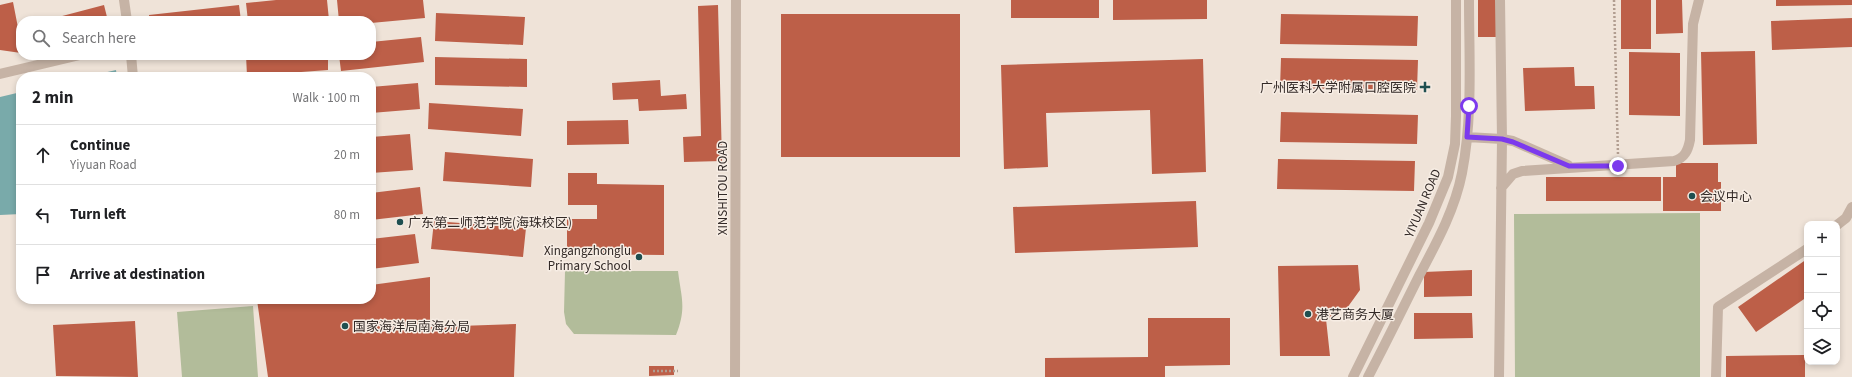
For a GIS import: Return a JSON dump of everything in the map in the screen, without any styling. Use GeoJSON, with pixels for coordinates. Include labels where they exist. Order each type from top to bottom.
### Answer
{"type":"FeatureCollection","features":[{"type":"Feature","properties":{"kind":"street"},"geometry":{"type":"LineString","coordinates":[[124,0],[126,16]]}},
{"type":"Feature","properties":{"kind":"street","name":"XINSHITOU ROAD"},"geometry":{"type":"LineString","coordinates":[[735,377],[736,0]]}},
{"type":"Feature","properties":{"kind":"street","name":"YIYUAN ROAD"},"geometry":{"type":"LineString","coordinates":[[1353,377],[1429,223],[1448,177],[1454,144],[1456,116],[1456,0]]}},
{"type":"Feature","properties":{"kind":"street","name":"YIYUAN ROAD"},"geometry":{"type":"LineString","coordinates":[[1368,377],[1450,211],[1462,174],[1467,137],[1469,0]]}},
{"type":"Feature","properties":{"kind":"street"},"geometry":{"type":"LineString","coordinates":[[1499,377],[1502,139],[1500,0]]}},
{"type":"Feature","properties":{"kind":"street"},"geometry":{"type":"LineString","coordinates":[[1501,188],[1513,174],[1522,171],[1577,166],[1618,166],[1680,160],[1686,154],[1690,140],[1693,24],[1699,0]]}},
{"type":"Feature","properties":{"kind":"street"},"geometry":{"type":"LineString","coordinates":[[0,74],[59,60]]}},
{"type":"Feature","properties":{"kind":"street"},"geometry":{"type":"LineString","coordinates":[[131,60],[133,72]]}},
{"type":"Feature","properties":{"kind":"street"},"geometry":{"type":"LineString","coordinates":[[1467,137],[1502,139],[1513,142],[1560,163],[1577,166]]}},
{"type":"Feature","properties":{"kind":"street"},"geometry":{"type":"LineString","coordinates":[[1840,223],[1846,218],[1852,207]]}},
{"type":"Feature","properties":{"kind":"street"},"geometry":{"type":"LineString","coordinates":[[1716,377],[1718,307],[1804,251]]}},
{"type":"Feature","properties":{"kind":"path"},"geometry":{"type":"LineString","coordinates":[[1614,0],[1618,166]]}},
{"type":"Feature","properties":{"kind":"path"},"geometry":{"type":"LineString","coordinates":[[653,371],[678,371]]}},
{"type":"Feature","properties":{"kind":"green space"},"geometry":{"type":"Polygon","coordinates":[[[1700,213],[1700,377],[1515,377],[1514,214],[1700,213]]]}},
{"type":"Feature","properties":{"kind":"green space"},"geometry":{"type":"Polygon","coordinates":[[[565,271],[678,271],[682,296],[682,310],[676,335],[574,334],[566,324],[564,312],[565,271]]]}},
{"type":"Feature","properties":{"kind":"green space"},"geometry":{"type":"Polygon","coordinates":[[[253,306],[258,377],[182,377],[177,312],[253,306]]]}},
{"type":"Feature","properties":{"kind":"water"},"geometry":{"type":"Polygon","coordinates":[[[16,93],[16,214],[0,215],[0,97],[16,93]]]}},
{"type":"Feature","properties":{"kind":"building"},"geometry":{"type":"Polygon","coordinates":[[[276,0],[327,0],[329,16],[247,16],[246,3],[276,0]]]}},
{"type":"Feature","properties":{"kind":"building"},"geometry":{"type":"Polygon","coordinates":[[[337,0],[423,0],[425,18],[376,23],[376,16],[339,16],[337,0]]]}},
{"type":"Feature","properties":{"kind":"building"},"geometry":{"type":"Polygon","coordinates":[[[1011,0],[1099,0],[1099,18],[1011,18],[1011,0]]]}},
{"type":"Feature","properties":{"kind":"building"},"geometry":{"type":"Polygon","coordinates":[[[1113,0],[1207,0],[1207,19],[1113,20],[1113,0]]]}},
{"type":"Feature","properties":{"kind":"building"},"geometry":{"type":"Polygon","coordinates":[[[1478,0],[1496,0],[1496,37],[1478,37],[1478,0]]]}},
{"type":"Feature","properties":{"kind":"building"},"geometry":{"type":"Polygon","coordinates":[[[1621,0],[1651,0],[1651,49],[1621,49],[1621,0]]]}},
{"type":"Feature","properties":{"kind":"building"},"geometry":{"type":"Polygon","coordinates":[[[1656,0],[1682,0],[1683,33],[1656,34],[1656,0]]]}},
{"type":"Feature","properties":{"kind":"building"},"geometry":{"type":"Polygon","coordinates":[[[1776,0],[1852,0],[1852,5],[1776,6],[1776,0]]]}},
{"type":"Feature","properties":{"kind":"building"},"geometry":{"type":"Polygon","coordinates":[[[13,2],[16,17],[16,52],[0,50],[0,5],[13,2]]]}},
{"type":"Feature","properties":{"kind":"building"},"geometry":{"type":"Polygon","coordinates":[[[104,5],[107,16],[62,16],[104,5]]]}},
{"type":"Feature","properties":{"kind":"building"},"geometry":{"type":"Polygon","coordinates":[[[239,5],[240,16],[149,16],[239,5]]]}},
{"type":"Feature","properties":{"kind":"building"},"geometry":{"type":"Polygon","coordinates":[[[718,5],[722,161],[684,162],[683,137],[701,136],[698,6],[718,5]]]}},
{"type":"Feature","properties":{"kind":"building"},"geometry":{"type":"Polygon","coordinates":[[[436,13],[525,17],[523,45],[435,41],[436,13]]]}},
{"type":"Feature","properties":{"kind":"building"},"geometry":{"type":"Polygon","coordinates":[[[781,14],[960,14],[960,157],[781,157],[781,14]]]}},
{"type":"Feature","properties":{"kind":"building"},"geometry":{"type":"Polygon","coordinates":[[[1281,14],[1418,16],[1417,46],[1280,44],[1281,14]]]}},
{"type":"Feature","properties":{"kind":"building"},"geometry":{"type":"Polygon","coordinates":[[[1852,18],[1852,47],[1772,50],[1771,21],[1852,18]]]}},
{"type":"Feature","properties":{"kind":"building"},"geometry":{"type":"Polygon","coordinates":[[[421,37],[424,62],[341,71],[340,60],[376,60],[376,42],[421,37]]]}},
{"type":"Feature","properties":{"kind":"building"},"geometry":{"type":"Polygon","coordinates":[[[1755,51],[1757,144],[1703,145],[1701,52],[1755,51]]]}},
{"type":"Feature","properties":{"kind":"building"},"geometry":{"type":"Polygon","coordinates":[[[1629,52],[1680,53],[1680,116],[1629,115],[1629,52]]]}},
{"type":"Feature","properties":{"kind":"building"},"geometry":{"type":"Polygon","coordinates":[[[435,57],[527,59],[527,87],[435,85],[435,57]]]}},
{"type":"Feature","properties":{"kind":"building"},"geometry":{"type":"Polygon","coordinates":[[[1281,58],[1418,60],[1417,90],[1280,88],[1281,58]]]}},
{"type":"Feature","properties":{"kind":"building"},"geometry":{"type":"Polygon","coordinates":[[[1203,59],[1206,172],[1152,174],[1150,110],[1046,113],[1048,167],[1004,169],[1001,65],[1203,59]]]}},
{"type":"Feature","properties":{"kind":"building"},"geometry":{"type":"Polygon","coordinates":[[[246,60],[328,60],[328,70],[301,72],[247,72],[246,60]]]}},
{"type":"Feature","properties":{"kind":"building"},"geometry":{"type":"Polygon","coordinates":[[[1574,67],[1575,86],[1594,86],[1595,109],[1525,111],[1523,68],[1574,67]]]}},
{"type":"Feature","properties":{"kind":"building"},"geometry":{"type":"Polygon","coordinates":[[[660,80],[661,96],[686,94],[687,109],[639,111],[638,99],[613,100],[612,83],[660,80]]]}},
{"type":"Feature","properties":{"kind":"building"},"geometry":{"type":"Polygon","coordinates":[[[418,83],[420,109],[376,113],[376,87],[418,83]]]}},
{"type":"Feature","properties":{"kind":"building"},"geometry":{"type":"Polygon","coordinates":[[[429,103],[523,109],[521,136],[428,129],[429,103]]]}},
{"type":"Feature","properties":{"kind":"building"},"geometry":{"type":"Polygon","coordinates":[[[1281,112],[1418,115],[1417,144],[1280,142],[1281,112]]]}},
{"type":"Feature","properties":{"kind":"building"},"geometry":{"type":"Polygon","coordinates":[[[628,120],[629,144],[567,145],[567,121],[628,120]]]}},
{"type":"Feature","properties":{"kind":"building"},"geometry":{"type":"Polygon","coordinates":[[[410,134],[413,170],[376,173],[376,137],[410,134]]]}},
{"type":"Feature","properties":{"kind":"building"},"geometry":{"type":"Polygon","coordinates":[[[445,152],[533,159],[531,187],[443,181],[445,152]]]}},
{"type":"Feature","properties":{"kind":"building"},"geometry":{"type":"Polygon","coordinates":[[[1278,159],[1415,161],[1414,191],[1277,189],[1278,159]]]}},
{"type":"Feature","properties":{"kind":"building","name":"会议中心"},"geometry":{"type":"Polygon","coordinates":[[[1676,163],[1718,163],[1718,182],[1721,182],[1721,211],[1663,211],[1663,177],[1676,177],[1676,163]]]}},
{"type":"Feature","properties":{"kind":"building"},"geometry":{"type":"Polygon","coordinates":[[[568,173],[597,173],[597,184],[664,185],[664,255],[567,254],[567,219],[597,219],[597,205],[568,205],[568,173]]]}},
{"type":"Feature","properties":{"kind":"building"},"geometry":{"type":"Polygon","coordinates":[[[1546,177],[1661,177],[1661,201],[1546,201],[1546,177]]]}},
{"type":"Feature","properties":{"kind":"building"},"geometry":{"type":"Polygon","coordinates":[[[420,187],[423,214],[376,219],[376,192],[420,187]]]}},
{"type":"Feature","properties":{"kind":"building"},"geometry":{"type":"Polygon","coordinates":[[[1196,201],[1198,247],[1015,253],[1013,207],[1196,201]]]}},
{"type":"Feature","properties":{"kind":"building"},"geometry":{"type":"Polygon","coordinates":[[[434,221],[526,228],[523,257],[431,249],[434,221]]]}},
{"type":"Feature","properties":{"kind":"building"},"geometry":{"type":"Polygon","coordinates":[[[415,234],[419,263],[376,268],[376,238],[415,234]]]}},
{"type":"Feature","properties":{"kind":"building"},"geometry":{"type":"Polygon","coordinates":[[[1804,261],[1804,299],[1756,332],[1738,307],[1804,261]]]}},
{"type":"Feature","properties":{"kind":"building","name":"港艺商务大厦"},"geometry":{"type":"Polygon","coordinates":[[[1358,265],[1360,290],[1347,308],[1326,319],[1330,356],[1280,356],[1278,266],[1358,265]]]}},
{"type":"Feature","properties":{"kind":"building"},"geometry":{"type":"Polygon","coordinates":[[[1472,270],[1472,296],[1424,297],[1424,272],[1472,270]]]}},
{"type":"Feature","properties":{"kind":"building","name":"国家海洋局南海分局"},"geometry":{"type":"Polygon","coordinates":[[[430,277],[430,327],[516,324],[514,377],[268,377],[258,304],[376,304],[376,284],[430,277]]]}},
{"type":"Feature","properties":{"kind":"building"},"geometry":{"type":"Polygon","coordinates":[[[1414,313],[1472,313],[1473,338],[1414,339],[1414,313]]]}},
{"type":"Feature","properties":{"kind":"building"},"geometry":{"type":"Polygon","coordinates":[[[1148,318],[1230,318],[1230,365],[1165,366],[1165,377],[1045,377],[1045,358],[1148,357],[1148,318]]]}},
{"type":"Feature","properties":{"kind":"building"},"geometry":{"type":"Polygon","coordinates":[[[135,321],[138,377],[56,376],[53,325],[135,321]]]}},
{"type":"Feature","properties":{"kind":"building"},"geometry":{"type":"Polygon","coordinates":[[[1804,355],[1805,377],[1726,377],[1726,356],[1804,355]]]}},
{"type":"Feature","properties":{"kind":"building"},"geometry":{"type":"Polygon","coordinates":[[[649,366],[674,366],[674,375],[649,376],[649,366]]]}},
{"type":"Feature","properties":{"kind":"place","name":"广州医科大学附属口腔医院"},"geometry":{"type":"Point","coordinates":[1425,87]}},
{"type":"Feature","properties":{"kind":"place","name":"会议中心"},"geometry":{"type":"Point","coordinates":[1692,196]}},
{"type":"Feature","properties":{"kind":"place","name":"广东第二师范学院(海珠校区)"},"geometry":{"type":"Point","coordinates":[400,222]}},
{"type":"Feature","properties":{"kind":"place","name":"Xingangzhonglu Primary School"},"geometry":{"type":"Point","coordinates":[639,257]}},
{"type":"Feature","properties":{"kind":"place","name":"港艺商务大厦"},"geometry":{"type":"Point","coordinates":[1308,314]}},
{"type":"Feature","properties":{"kind":"place","name":"国家海洋局南海分局"},"geometry":{"type":"Point","coordinates":[345,326]}},
{"type":"Feature","properties":{"kind":"route"},"geometry":{"type":"LineString","coordinates":[[1469,106],[1467,137],[1502,139],[1513,142],[1569,166],[1618,166]]}}]}
